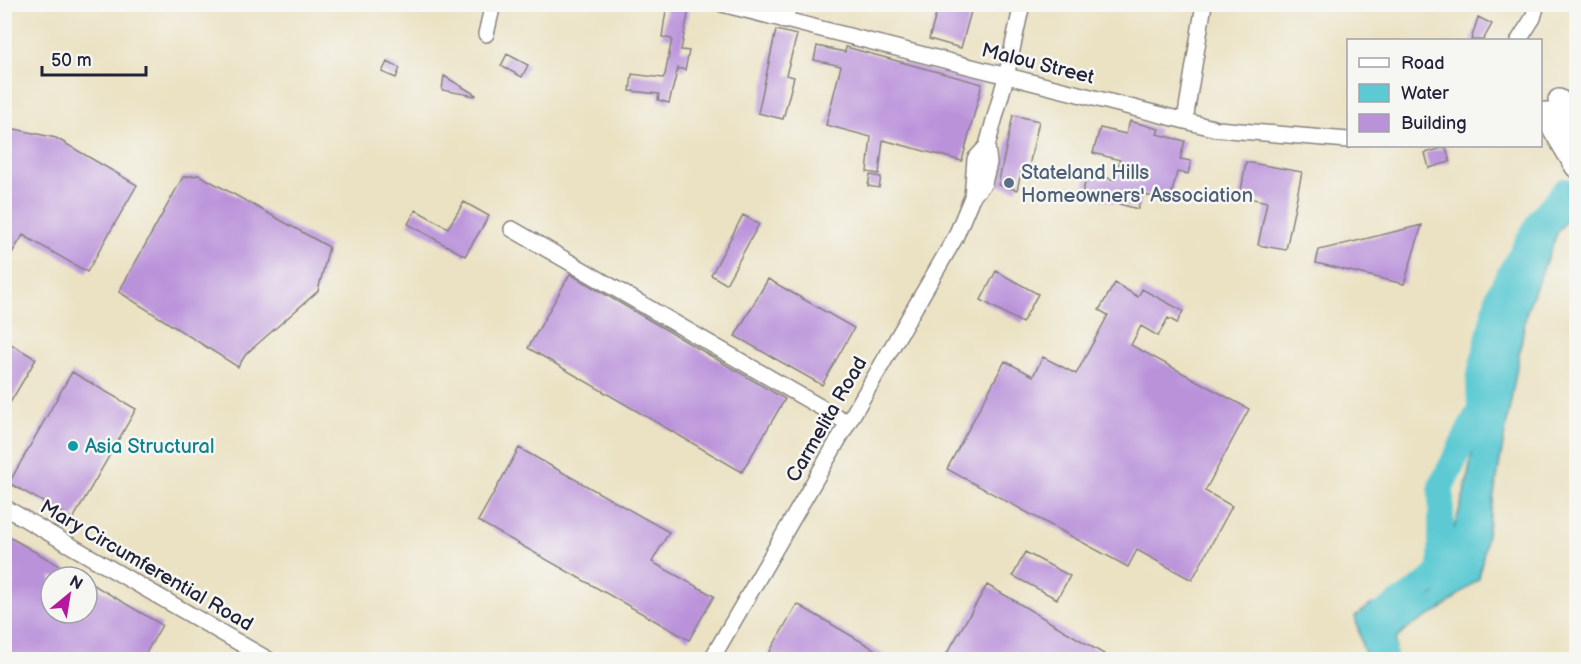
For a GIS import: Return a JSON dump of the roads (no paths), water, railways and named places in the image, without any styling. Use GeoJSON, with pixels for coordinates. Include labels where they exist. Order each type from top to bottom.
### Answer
{"type":"FeatureCollection","features":[{"type":"Feature","properties":{"kind":"highway"},"geometry":{"type":"LineString","coordinates":[[1576,130],[1552,107],[1576,167]]}},
{"type":"Feature","properties":{"kind":"street"},"geometry":{"type":"LineString","coordinates":[[486,34],[493,4]]}},
{"type":"Feature","properties":{"kind":"street","name":"Malou Street"},"geometry":{"type":"LineString","coordinates":[[722,4],[1217,129],[1347,140]]}},
{"type":"Feature","properties":{"kind":"street"},"geometry":{"type":"LineString","coordinates":[[785,21],[789,4]]}},
{"type":"Feature","properties":{"kind":"street","name":"Carmelita Road"},"geometry":{"type":"LineString","coordinates":[[711,660],[955,238],[972,197],[984,183],[989,164],[987,146],[1006,77],[1022,4]]}},
{"type":"Feature","properties":{"kind":"street"},"geometry":{"type":"LineString","coordinates":[[1185,120],[1204,4]]}},
{"type":"Feature","properties":{"kind":"street"},"geometry":{"type":"LineString","coordinates":[[1520,39],[1533,18],[1537,4]]}},
{"type":"Feature","properties":{"kind":"street"},"geometry":{"type":"LineString","coordinates":[[512,229],[848,423]]}},
{"type":"Feature","properties":{"kind":"street","name":"Mary Circumferential Road"},"geometry":{"type":"LineString","coordinates":[[4,507],[269,660]]}},
{"type":"Feature","properties":{"kind":"water"},"geometry":{"type":"Polygon","coordinates":[[[1576,177],[1576,207],[1558,231],[1527,310],[1479,578],[1440,610],[1409,627],[1396,639],[1395,659],[1369,659],[1363,649],[1355,616],[1372,604],[1391,607],[1412,606],[1435,594],[1466,487],[1480,409],[1479,379],[1499,293],[1542,217],[1576,177]]]}},
{"type":"Feature","properties":{"kind":"waterway"},"geometry":{"type":"LineString","coordinates":[[1385,660],[1374,619],[1412,595],[1441,572],[1441,486],[1480,409],[1479,379],[1499,293],[1542,217],[1565,191]]}},
{"type":"Feature","properties":{"kind":"place","name":"Stateland Hills Homeowners' Association"},"geometry":{"type":"Point","coordinates":[1009,183]}},
{"type":"Feature","properties":{"kind":"place","name":"Asia Structural"},"geometry":{"type":"Point","coordinates":[73,446]}}]}
